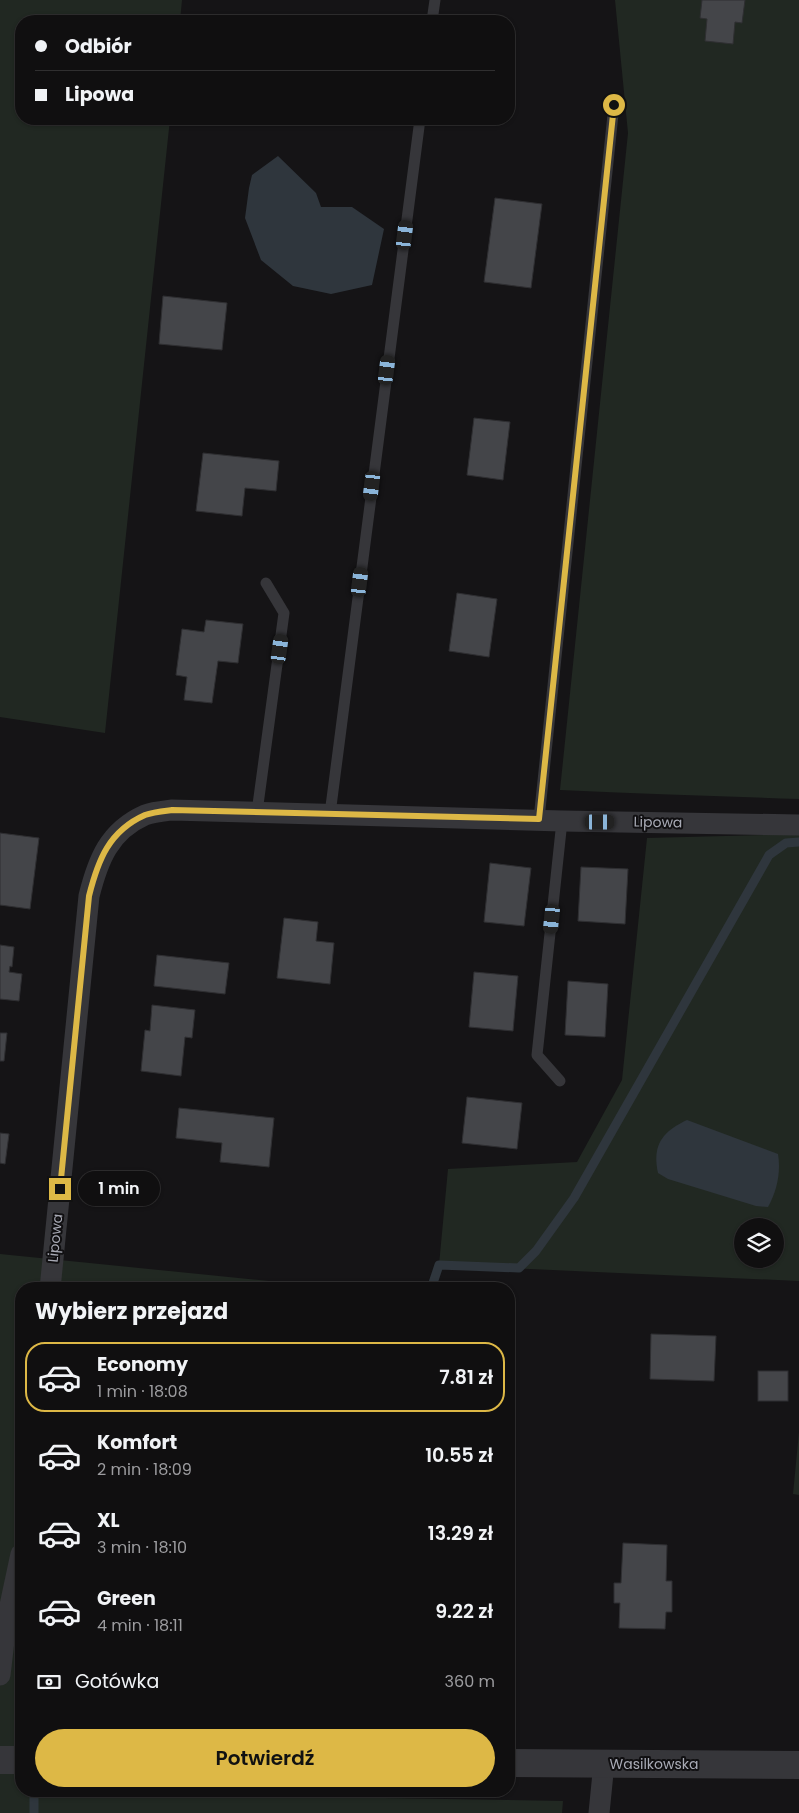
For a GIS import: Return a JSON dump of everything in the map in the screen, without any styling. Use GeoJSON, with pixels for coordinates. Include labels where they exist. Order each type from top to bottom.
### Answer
{"type":"FeatureCollection","features":[{"type":"Feature","properties":{"kind":"street","name":"Lipowa"},"geometry":{"type":"LineString","coordinates":[[51,1282],[89,896],[96,868],[109,844],[123,827],[147,814],[172,810],[562,821],[799,825]]}},
{"type":"Feature","properties":{"kind":"street"},"geometry":{"type":"LineString","coordinates":[[0,1674],[6,1624],[15,1582]]}},
{"type":"Feature","properties":{"kind":"street"},"geometry":{"type":"LineString","coordinates":[[0,1760],[15,1760]]}},
{"type":"Feature","properties":{"kind":"street","name":"Wasilkowska"},"geometry":{"type":"LineString","coordinates":[[515,1763],[799,1765]]}},
{"type":"Feature","properties":{"kind":"street"},"geometry":{"type":"LineString","coordinates":[[599,1813],[604,1763]]}},
{"type":"Feature","properties":{"kind":"lane"},"geometry":{"type":"LineString","coordinates":[[433,15],[435,0]]}},
{"type":"Feature","properties":{"kind":"lane"},"geometry":{"type":"LineString","coordinates":[[539,819],[614,105]]}},
{"type":"Feature","properties":{"kind":"lane"},"geometry":{"type":"LineString","coordinates":[[330,814],[419,125]]}},
{"type":"Feature","properties":{"kind":"lane"},"geometry":{"type":"LineString","coordinates":[[257,812],[284,613],[266,583]]}},
{"type":"Feature","properties":{"kind":"lane"},"geometry":{"type":"LineString","coordinates":[[560,1081],[537,1055],[562,821]]}},
{"type":"Feature","properties":{"kind":"shaded area"},"geometry":{"type":"Polygon","coordinates":[[[0,0],[182,0],[181,15],[15,15],[15,125],[169,125],[105,733],[0,717],[0,0]]]}},
{"type":"Feature","properties":{"kind":"shaded area"},"geometry":{"type":"Polygon","coordinates":[[[615,0],[799,0],[799,799],[560,790],[628,133],[615,0]]]}},
{"type":"Feature","properties":{"kind":"shaded area"},"geometry":{"type":"Polygon","coordinates":[[[278,156],[316,193],[321,207],[352,207],[384,229],[372,285],[331,294],[293,286],[261,260],[245,218],[249,188],[252,175],[278,156]]]}},
{"type":"Feature","properties":{"kind":"shaded area"},"geometry":{"type":"Polygon","coordinates":[[[799,834],[799,1281],[439,1265],[448,1169],[577,1162],[622,1080],[647,838],[799,834]]]}},
{"type":"Feature","properties":{"kind":"shaded area"},"geometry":{"type":"Polygon","coordinates":[[[687,1120],[778,1154],[778,1181],[768,1207],[756,1206],[668,1179],[658,1173],[656,1155],[661,1140],[671,1129],[687,1120]]]}},
{"type":"Feature","properties":{"kind":"shaded area"},"geometry":{"type":"Polygon","coordinates":[[[0,1254],[278,1282],[15,1282],[15,1797],[386,1797],[563,1801],[562,1813],[0,1813],[0,1254]]]}},
{"type":"Feature","properties":{"kind":"shaded area"},"geometry":{"type":"Polygon","coordinates":[[[799,1432],[799,1495],[793,1494],[799,1432]]]}},
{"type":"Feature","properties":{"kind":"building"},"geometry":{"type":"Polygon","coordinates":[[[702,0],[745,0],[742,23],[735,22],[733,44],[705,41],[707,19],[700,18],[702,0]]]}},
{"type":"Feature","properties":{"kind":"building"},"geometry":{"type":"Polygon","coordinates":[[[495,198],[542,204],[531,288],[484,282],[495,198]]]}},
{"type":"Feature","properties":{"kind":"building"},"geometry":{"type":"Polygon","coordinates":[[[163,296],[227,303],[222,350],[159,344],[163,296]]]}},
{"type":"Feature","properties":{"kind":"building"},"geometry":{"type":"Polygon","coordinates":[[[474,418],[510,422],[503,480],[467,475],[474,418]]]}},
{"type":"Feature","properties":{"kind":"building"},"geometry":{"type":"Polygon","coordinates":[[[203,453],[279,461],[276,491],[245,488],[242,516],[196,511],[203,453]]]}},
{"type":"Feature","properties":{"kind":"building"},"geometry":{"type":"Polygon","coordinates":[[[457,593],[497,599],[489,657],[449,651],[457,593]]]}},
{"type":"Feature","properties":{"kind":"building"},"geometry":{"type":"Polygon","coordinates":[[[206,620],[243,624],[238,663],[218,661],[212,703],[184,700],[187,677],[176,675],[182,629],[204,632],[206,620]]]}},
{"type":"Feature","properties":{"kind":"building"},"geometry":{"type":"Polygon","coordinates":[[[0,833],[39,838],[30,909],[0,905],[0,833]]]}},
{"type":"Feature","properties":{"kind":"building"},"geometry":{"type":"Polygon","coordinates":[[[490,863],[531,868],[524,926],[484,922],[490,863]]]}},
{"type":"Feature","properties":{"kind":"building"},"geometry":{"type":"Polygon","coordinates":[[[581,867],[628,869],[625,924],[578,921],[581,867]]]}},
{"type":"Feature","properties":{"kind":"building"},"geometry":{"type":"Polygon","coordinates":[[[284,918],[318,922],[316,941],[334,943],[330,984],[277,978],[284,918]]]}},
{"type":"Feature","properties":{"kind":"building"},"geometry":{"type":"Polygon","coordinates":[[[0,945],[14,947],[12,967],[10,966],[9,972],[22,974],[19,1001],[0,999],[0,945]]]}},
{"type":"Feature","properties":{"kind":"building"},"geometry":{"type":"Polygon","coordinates":[[[157,955],[229,963],[225,994],[154,986],[157,955]]]}},
{"type":"Feature","properties":{"kind":"building"},"geometry":{"type":"Polygon","coordinates":[[[474,972],[518,976],[513,1031],[469,1027],[474,972]]]}},
{"type":"Feature","properties":{"kind":"building"},"geometry":{"type":"Polygon","coordinates":[[[568,981],[608,984],[605,1037],[565,1035],[568,981]]]}},
{"type":"Feature","properties":{"kind":"building"},"geometry":{"type":"Polygon","coordinates":[[[152,1005],[195,1010],[192,1038],[185,1037],[181,1076],[141,1071],[145,1030],[150,1031],[152,1005]]]}},
{"type":"Feature","properties":{"kind":"building"},"geometry":{"type":"Polygon","coordinates":[[[0,1033],[7,1033],[4,1061],[0,1061],[0,1033]]]}},
{"type":"Feature","properties":{"kind":"building"},"geometry":{"type":"Polygon","coordinates":[[[467,1097],[522,1103],[517,1149],[462,1143],[467,1097]]]}},
{"type":"Feature","properties":{"kind":"building"},"geometry":{"type":"Polygon","coordinates":[[[179,1108],[274,1118],[269,1167],[220,1162],[222,1143],[176,1138],[179,1108]]]}},
{"type":"Feature","properties":{"kind":"building"},"geometry":{"type":"Polygon","coordinates":[[[0,1133],[9,1134],[5,1164],[0,1163],[0,1133]]]}},
{"type":"Feature","properties":{"kind":"building"},"geometry":{"type":"Polygon","coordinates":[[[651,1334],[716,1336],[714,1381],[650,1379],[651,1334]]]}},
{"type":"Feature","properties":{"kind":"building"},"geometry":{"type":"Polygon","coordinates":[[[758,1371],[788,1371],[788,1401],[758,1401],[758,1371]]]}},
{"type":"Feature","properties":{"kind":"building"},"geometry":{"type":"Polygon","coordinates":[[[623,1543],[667,1545],[666,1581],[672,1581],[672,1612],[666,1612],[665,1629],[619,1628],[620,1603],[614,1603],[614,1583],[621,1583],[623,1543]]]}},
{"type":"Feature","properties":{"kind":"waterway"},"geometry":{"type":"LineString","coordinates":[[433,1282],[439,1265],[519,1268],[536,1251],[574,1198],[769,855],[786,843],[799,842]]}},
{"type":"Feature","properties":{"kind":"waterway"},"geometry":{"type":"LineString","coordinates":[[34,1797],[34,1813]]}},
{"type":"Feature","properties":{"kind":"route"},"geometry":{"type":"LineString","coordinates":[[60,1189],[89,896],[96,868],[109,844],[123,827],[147,814],[172,810],[539,819],[614,105]]}}]}
